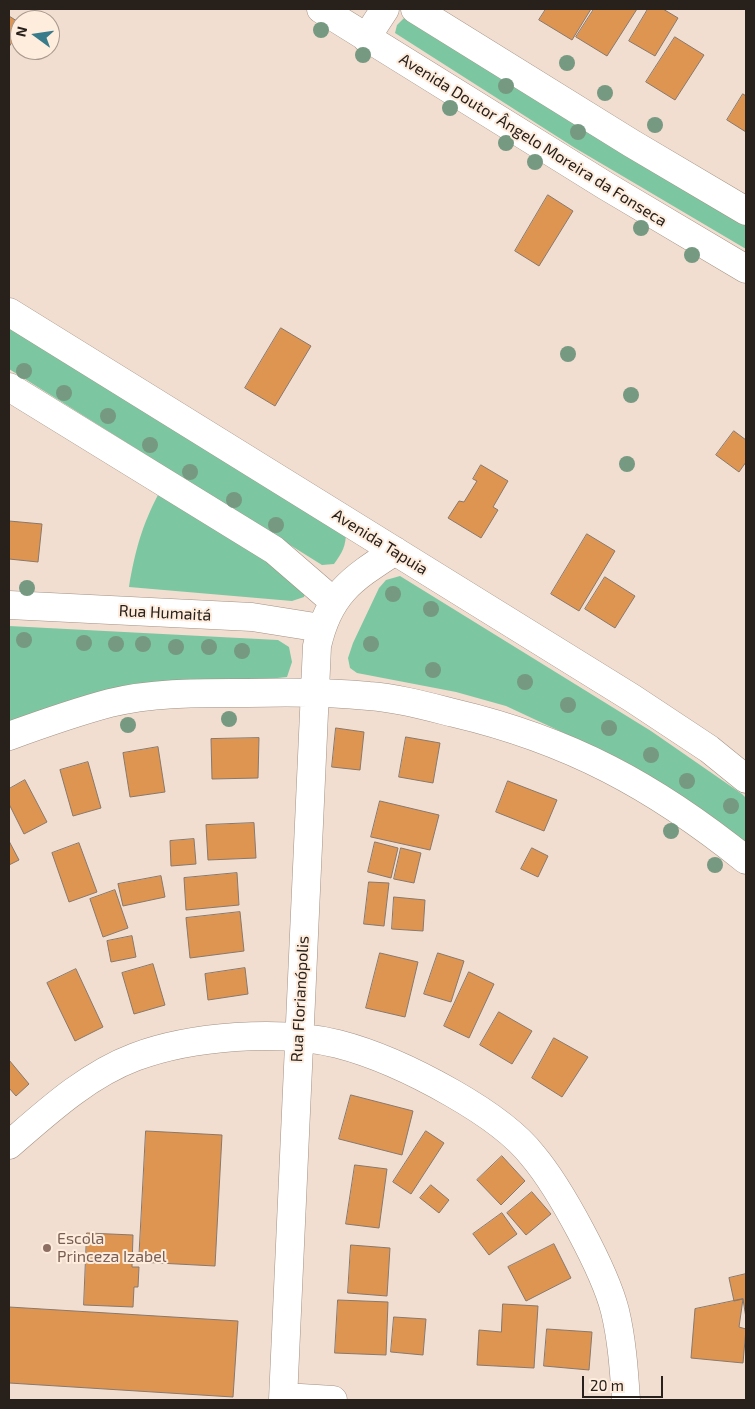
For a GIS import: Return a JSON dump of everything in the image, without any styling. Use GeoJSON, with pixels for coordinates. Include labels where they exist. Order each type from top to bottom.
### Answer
{"type":"FeatureCollection","features":[{"type":"Feature","properties":{"kind":"street","name":"Avenida Doutor Ângelo Moreira da Fonseca"},"geometry":{"type":"LineString","coordinates":[[321,9],[606,186],[746,269]]}},
{"type":"Feature","properties":{"kind":"street"},"geometry":{"type":"LineString","coordinates":[[366,38],[385,9]]}},
{"type":"Feature","properties":{"kind":"street"},"geometry":{"type":"LineString","coordinates":[[415,9],[631,143],[746,211]]}},
{"type":"Feature","properties":{"kind":"street","name":"Avenida Tapuia"},"geometry":{"type":"LineString","coordinates":[[9,312],[632,698],[709,749],[746,779]]}},
{"type":"Feature","properties":{"kind":"street"},"geometry":{"type":"LineString","coordinates":[[9,387],[274,550],[332,601],[362,573],[395,551]]}},
{"type":"Feature","properties":{"kind":"street","name":"Rua Florianópolis"},"geometry":{"type":"LineString","coordinates":[[284,1399],[298,1038],[317,646],[321,628],[332,601]]}},
{"type":"Feature","properties":{"kind":"street","name":"Rua Humaitá"},"geometry":{"type":"LineString","coordinates":[[9,605],[252,617],[321,628]]}},
{"type":"Feature","properties":{"kind":"street"},"geometry":{"type":"LineString","coordinates":[[9,736],[111,703],[164,695],[315,693],[370,696],[388,699],[472,717],[531,734],[574,751],[620,774],[670,804],[746,860]]}},
{"type":"Feature","properties":{"kind":"street"},"geometry":{"type":"LineString","coordinates":[[9,1145],[82,1086],[133,1058],[170,1046],[211,1039],[298,1038],[338,1044],[388,1062],[439,1086],[486,1112],[533,1155],[571,1216],[597,1265],[615,1310],[624,1370],[626,1400]]}},
{"type":"Feature","properties":{"kind":"street"},"geometry":{"type":"LineString","coordinates":[[284,1399],[333,1400]]}},
{"type":"Feature","properties":{"kind":"green space"},"geometry":{"type":"Polygon","coordinates":[[[409,13],[746,223],[746,249],[575,148],[395,33],[397,25],[409,13]]]}},
{"type":"Feature","properties":{"kind":"green space"},"geometry":{"type":"Polygon","coordinates":[[[9,320],[346,532],[343,549],[334,564],[322,565],[9,369],[9,320]]]}},
{"type":"Feature","properties":{"kind":"green space"},"geometry":{"type":"Polygon","coordinates":[[[159,493],[301,578],[306,587],[304,597],[292,601],[129,587],[140,538],[159,493]]]}},
{"type":"Feature","properties":{"kind":"green space"},"geometry":{"type":"Polygon","coordinates":[[[400,576],[651,731],[742,794],[746,798],[746,844],[723,826],[624,761],[506,706],[456,692],[357,673],[350,668],[348,658],[353,643],[379,588],[386,580],[400,576]]]}},
{"type":"Feature","properties":{"kind":"green space"},"geometry":{"type":"Polygon","coordinates":[[[9,626],[278,640],[289,647],[292,662],[287,677],[239,682],[9,724],[9,626]]]}},
{"type":"Feature","properties":{"kind":"building"},"geometry":{"type":"Polygon","coordinates":[[[546,9],[591,9],[572,40],[539,20],[546,9]]]}},
{"type":"Feature","properties":{"kind":"building"},"geometry":{"type":"Polygon","coordinates":[[[594,9],[637,9],[607,56],[576,37],[594,9]]]}},
{"type":"Feature","properties":{"kind":"building"},"geometry":{"type":"Polygon","coordinates":[[[648,9],[663,9],[678,18],[655,56],[629,41],[648,9]]]}},
{"type":"Feature","properties":{"kind":"building"},"geometry":{"type":"Polygon","coordinates":[[[9,16],[10,45],[9,47],[9,16]]]}},
{"type":"Feature","properties":{"kind":"building"},"geometry":{"type":"Polygon","coordinates":[[[675,37],[704,55],[675,100],[646,82],[675,37]]]}},
{"type":"Feature","properties":{"kind":"building"},"geometry":{"type":"Polygon","coordinates":[[[743,94],[746,96],[746,132],[727,120],[743,94]]]}},
{"type":"Feature","properties":{"kind":"building"},"geometry":{"type":"Polygon","coordinates":[[[548,195],[573,211],[539,266],[515,251],[548,195]]]}},
{"type":"Feature","properties":{"kind":"building"},"geometry":{"type":"Polygon","coordinates":[[[281,328],[311,346],[275,406],[245,388],[281,328]]]}},
{"type":"Feature","properties":{"kind":"building"},"geometry":{"type":"Polygon","coordinates":[[[734,431],[746,440],[746,462],[739,472],[716,455],[734,431]]]}},
{"type":"Feature","properties":{"kind":"building"},"geometry":{"type":"Polygon","coordinates":[[[481,465],[508,481],[493,507],[498,510],[481,538],[448,518],[459,501],[464,502],[477,481],[473,479],[481,465]]]}},
{"type":"Feature","properties":{"kind":"building"},"geometry":{"type":"Polygon","coordinates":[[[9,521],[42,524],[38,562],[9,559],[9,521]]]}},
{"type":"Feature","properties":{"kind":"building"},"geometry":{"type":"Polygon","coordinates":[[[587,534],[615,551],[579,611],[551,594],[587,534]]]}},
{"type":"Feature","properties":{"kind":"building"},"geometry":{"type":"Polygon","coordinates":[[[605,577],[635,596],[615,628],[585,609],[605,577]]]}},
{"type":"Feature","properties":{"kind":"building"},"geometry":{"type":"Polygon","coordinates":[[[336,728],[364,732],[360,770],[332,767],[336,728]]]}},
{"type":"Feature","properties":{"kind":"building"},"geometry":{"type":"Polygon","coordinates":[[[406,737],[440,743],[433,783],[399,777],[406,737]]]}},
{"type":"Feature","properties":{"kind":"building"},"geometry":{"type":"Polygon","coordinates":[[[259,738],[258,778],[212,779],[211,739],[259,738]]]}},
{"type":"Feature","properties":{"kind":"building"},"geometry":{"type":"Polygon","coordinates":[[[158,747],[165,792],[130,797],[123,753],[158,747]]]}},
{"type":"Feature","properties":{"kind":"building"},"geometry":{"type":"Polygon","coordinates":[[[88,762],[101,808],[73,816],[60,770],[88,762]]]}},
{"type":"Feature","properties":{"kind":"building"},"geometry":{"type":"Polygon","coordinates":[[[25,780],[47,822],[24,834],[9,804],[9,789],[25,780]]]}},
{"type":"Feature","properties":{"kind":"building"},"geometry":{"type":"Polygon","coordinates":[[[508,781],[557,800],[544,831],[496,812],[508,781]]]}},
{"type":"Feature","properties":{"kind":"building"},"geometry":{"type":"Polygon","coordinates":[[[380,801],[439,815],[430,850],[371,837],[380,801]]]}},
{"type":"Feature","properties":{"kind":"building"},"geometry":{"type":"Polygon","coordinates":[[[254,823],[256,858],[208,860],[206,825],[254,823]]]}},
{"type":"Feature","properties":{"kind":"building"},"geometry":{"type":"Polygon","coordinates":[[[194,839],[196,864],[171,866],[170,841],[194,839]]]}},
{"type":"Feature","properties":{"kind":"building"},"geometry":{"type":"Polygon","coordinates":[[[9,841],[19,860],[9,865],[9,841]]]}},
{"type":"Feature","properties":{"kind":"building"},"geometry":{"type":"Polygon","coordinates":[[[375,842],[398,848],[391,878],[368,872],[375,842]]]}},
{"type":"Feature","properties":{"kind":"building"},"geometry":{"type":"Polygon","coordinates":[[[79,843],[97,892],[69,902],[52,853],[79,843]]]}},
{"type":"Feature","properties":{"kind":"building"},"geometry":{"type":"Polygon","coordinates":[[[401,848],[421,853],[414,883],[394,879],[401,848]]]}},
{"type":"Feature","properties":{"kind":"building"},"geometry":{"type":"Polygon","coordinates":[[[532,848],[548,856],[538,877],[521,869],[532,848]]]}},
{"type":"Feature","properties":{"kind":"building"},"geometry":{"type":"Polygon","coordinates":[[[237,873],[239,905],[186,910],[184,878],[237,873]]]}},
{"type":"Feature","properties":{"kind":"building"},"geometry":{"type":"Polygon","coordinates":[[[161,876],[165,897],[123,906],[118,884],[161,876]]]}},
{"type":"Feature","properties":{"kind":"building"},"geometry":{"type":"Polygon","coordinates":[[[369,882],[389,883],[384,926],[364,924],[369,882]]]}},
{"type":"Feature","properties":{"kind":"building"},"geometry":{"type":"Polygon","coordinates":[[[115,890],[128,928],[103,937],[90,899],[115,890]]]}},
{"type":"Feature","properties":{"kind":"building"},"geometry":{"type":"Polygon","coordinates":[[[394,897],[425,900],[423,931],[392,929],[394,897]]]}},
{"type":"Feature","properties":{"kind":"building"},"geometry":{"type":"Polygon","coordinates":[[[240,912],[244,951],[190,958],[186,918],[240,912]]]}},
{"type":"Feature","properties":{"kind":"building"},"geometry":{"type":"Polygon","coordinates":[[[132,936],[136,957],[111,962],[107,941],[132,936]]]}},
{"type":"Feature","properties":{"kind":"building"},"geometry":{"type":"Polygon","coordinates":[[[380,953],[418,962],[405,1017],[366,1008],[380,953]]]}},
{"type":"Feature","properties":{"kind":"building"},"geometry":{"type":"Polygon","coordinates":[[[438,953],[464,961],[451,1002],[424,994],[438,953]]]}},
{"type":"Feature","properties":{"kind":"building"},"geometry":{"type":"Polygon","coordinates":[[[153,964],[165,1005],[134,1014],[122,973],[153,964]]]}},
{"type":"Feature","properties":{"kind":"building"},"geometry":{"type":"Polygon","coordinates":[[[245,968],[248,994],[208,1000],[205,974],[245,968]]]}},
{"type":"Feature","properties":{"kind":"building"},"geometry":{"type":"Polygon","coordinates":[[[76,969],[103,1027],[75,1041],[47,983],[76,969]]]}},
{"type":"Feature","properties":{"kind":"building"},"geometry":{"type":"Polygon","coordinates":[[[469,972],[494,984],[469,1038],[444,1026],[469,972]]]}},
{"type":"Feature","properties":{"kind":"building"},"geometry":{"type":"Polygon","coordinates":[[[499,1012],[532,1031],[512,1064],[480,1045],[499,1012]]]}},
{"type":"Feature","properties":{"kind":"building"},"geometry":{"type":"Polygon","coordinates":[[[554,1038],[588,1057],[562,1097],[532,1078],[554,1038]]]}},
{"type":"Feature","properties":{"kind":"building"},"geometry":{"type":"Polygon","coordinates":[[[9,1060],[29,1084],[16,1096],[9,1088],[9,1060]]]}},
{"type":"Feature","properties":{"kind":"building"},"geometry":{"type":"Polygon","coordinates":[[[351,1095],[413,1111],[402,1155],[339,1139],[351,1095]]]}},
{"type":"Feature","properties":{"kind":"building"},"geometry":{"type":"Polygon","coordinates":[[[146,1131],[222,1135],[215,1266],[139,1262],[146,1131]]]}},
{"type":"Feature","properties":{"kind":"building"},"geometry":{"type":"Polygon","coordinates":[[[426,1131],[444,1143],[411,1194],[393,1182],[426,1131]]]}},
{"type":"Feature","properties":{"kind":"building"},"geometry":{"type":"Polygon","coordinates":[[[502,1156],[525,1181],[501,1205],[477,1180],[502,1156]]]}},
{"type":"Feature","properties":{"kind":"building"},"geometry":{"type":"Polygon","coordinates":[[[355,1165],[387,1169],[379,1228],[346,1224],[355,1165]]]}},
{"type":"Feature","properties":{"kind":"building"},"geometry":{"type":"Polygon","coordinates":[[[431,1185],[449,1200],[439,1213],[420,1198],[431,1185]]]}},
{"type":"Feature","properties":{"kind":"building"},"geometry":{"type":"Polygon","coordinates":[[[532,1192],[551,1214],[526,1235],[507,1213],[532,1192]]]}},
{"type":"Feature","properties":{"kind":"building"},"geometry":{"type":"Polygon","coordinates":[[[502,1213],[517,1234],[489,1255],[473,1234],[502,1213]]]}},
{"type":"Feature","properties":{"kind":"building"},"geometry":{"type":"Polygon","coordinates":[[[87,1233],[133,1235],[132,1267],[139,1267],[138,1287],[134,1287],[133,1307],[84,1305],[87,1233]]]}},
{"type":"Feature","properties":{"kind":"building"},"geometry":{"type":"Polygon","coordinates":[[[554,1244],[571,1278],[526,1301],[508,1267],[554,1244]]]}},
{"type":"Feature","properties":{"kind":"building"},"geometry":{"type":"Polygon","coordinates":[[[351,1245],[390,1248],[387,1296],[348,1293],[351,1245]]]}},
{"type":"Feature","properties":{"kind":"building"},"geometry":{"type":"Polygon","coordinates":[[[746,1274],[746,1318],[743,1299],[734,1301],[729,1278],[746,1274]]]}},
{"type":"Feature","properties":{"kind":"building"},"geometry":{"type":"Polygon","coordinates":[[[743,1299],[739,1327],[746,1329],[743,1363],[691,1358],[695,1309],[743,1299]]]}},
{"type":"Feature","properties":{"kind":"building"},"geometry":{"type":"Polygon","coordinates":[[[338,1300],[388,1302],[386,1355],[335,1353],[338,1300]]]}},
{"type":"Feature","properties":{"kind":"building"},"geometry":{"type":"Polygon","coordinates":[[[503,1304],[538,1306],[534,1368],[477,1365],[479,1330],[501,1332],[503,1304]]]}},
{"type":"Feature","properties":{"kind":"building"},"geometry":{"type":"Polygon","coordinates":[[[9,1307],[238,1321],[233,1397],[9,1383],[9,1307]]]}},
{"type":"Feature","properties":{"kind":"building"},"geometry":{"type":"Polygon","coordinates":[[[394,1317],[426,1319],[423,1355],[391,1352],[394,1317]]]}},
{"type":"Feature","properties":{"kind":"building"},"geometry":{"type":"Polygon","coordinates":[[[547,1329],[592,1332],[589,1370],[544,1366],[547,1329]]]}},
{"type":"Feature","properties":{"kind":"place","name":"Escola Princeza Izabel"},"geometry":{"type":"Point","coordinates":[47,1248]}}]}
